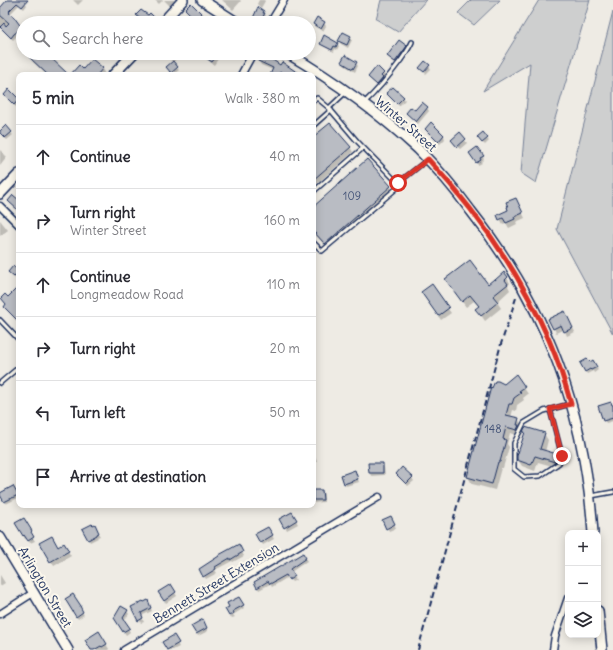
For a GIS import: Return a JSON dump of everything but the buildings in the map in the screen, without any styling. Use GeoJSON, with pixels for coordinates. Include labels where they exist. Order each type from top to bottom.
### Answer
{"type":"FeatureCollection","features":[{"type":"Feature","properties":{"kind":"street"},"geometry":{"type":"LineString","coordinates":[[168,16],[183,0]]}},
{"type":"Feature","properties":{"kind":"street"},"geometry":{"type":"LineString","coordinates":[[202,0],[227,16]]}},
{"type":"Feature","properties":{"kind":"street"},"geometry":{"type":"LineString","coordinates":[[274,16],[284,0]]}},
{"type":"Feature","properties":{"kind":"street"},"geometry":{"type":"LineString","coordinates":[[116,72],[127,60]]}},
{"type":"Feature","properties":{"kind":"street"},"geometry":{"type":"LineString","coordinates":[[243,72],[249,60]]}},
{"type":"Feature","properties":{"kind":"street","name":"Winter Street"},"geometry":{"type":"LineString","coordinates":[[298,60],[363,104],[404,137],[428,159],[455,190],[490,235],[510,266],[528,297],[549,340],[560,368],[582,449],[593,530]]}},
{"type":"Feature","properties":{"kind":"street"},"geometry":{"type":"LineString","coordinates":[[0,194],[16,177]]}},
{"type":"Feature","properties":{"kind":"street"},"geometry":{"type":"LineString","coordinates":[[0,206],[16,222]]}},
{"type":"Feature","properties":{"kind":"street","name":"Bennett Street Extension"},"geometry":{"type":"LineString","coordinates":[[124,650],[379,497]]}},
{"type":"Feature","properties":{"kind":"street","name":"Arlington Street"},"geometry":{"type":"LineString","coordinates":[[0,537],[68,650]]}},
{"type":"Feature","properties":{"kind":"street"},"geometry":{"type":"LineString","coordinates":[[0,614],[33,593]]}},
{"type":"Feature","properties":{"kind":"street"},"geometry":{"type":"LineString","coordinates":[[553,650],[555,636],[567,602]]}},
{"type":"Feature","properties":{"kind":"street"},"geometry":{"type":"LineString","coordinates":[[601,638],[602,650]]}},
{"type":"Feature","properties":{"kind":"lane"},"geometry":{"type":"LineString","coordinates":[[363,104],[376,92],[410,47],[412,42]]}},
{"type":"Feature","properties":{"kind":"lane"},"geometry":{"type":"LineString","coordinates":[[316,123],[346,92]]}},
{"type":"Feature","properties":{"kind":"lane"},"geometry":{"type":"LineString","coordinates":[[316,99],[330,109],[363,148],[398,183]]}},
{"type":"Feature","properties":{"kind":"lane"},"geometry":{"type":"LineString","coordinates":[[316,189],[363,148]]}},
{"type":"Feature","properties":{"kind":"lane"},"geometry":{"type":"LineString","coordinates":[[316,245],[322,251],[397,188],[398,183],[428,159]]}},
{"type":"Feature","properties":{"kind":"lane"},"geometry":{"type":"LineString","coordinates":[[0,320],[16,337]]}},
{"type":"Feature","properties":{"kind":"lane"},"geometry":{"type":"LineString","coordinates":[[0,383],[16,370]]}},
{"type":"Feature","properties":{"kind":"lane"},"geometry":{"type":"LineString","coordinates":[[550,409],[562,456],[559,463],[540,476],[524,477],[514,469],[514,443],[524,423],[544,411],[550,409],[571,404]]}},
{"type":"Feature","properties":{"kind":"lane"},"geometry":{"type":"LineString","coordinates":[[589,496],[613,492]]}},
{"type":"Feature","properties":{"kind":"shaded area"},"geometry":{"type":"Polygon","coordinates":[[[381,0],[426,0],[398,32],[376,19],[381,0]]]}},
{"type":"Feature","properties":{"kind":"shaded area"},"geometry":{"type":"Polygon","coordinates":[[[471,0],[500,0],[474,25],[458,13],[471,0]]]}},
{"type":"Feature","properties":{"kind":"shaded area"},"geometry":{"type":"Polygon","coordinates":[[[539,0],[590,0],[536,183],[521,173],[530,63],[483,91],[539,0]]]}},
{"type":"Feature","properties":{"kind":"shaded area"},"geometry":{"type":"Polygon","coordinates":[[[613,11],[613,334],[557,229],[613,11]]]}},
{"type":"Feature","properties":{"kind":"railway"},"geometry":{"type":"LineString","coordinates":[[418,650],[501,344],[516,298]]}},
{"type":"Feature","properties":{"kind":"route"},"geometry":{"type":"LineString","coordinates":[[398,183],[428,159],[479,220],[501,251],[519,281],[549,340],[571,404],[550,409],[562,456]]}}]}
